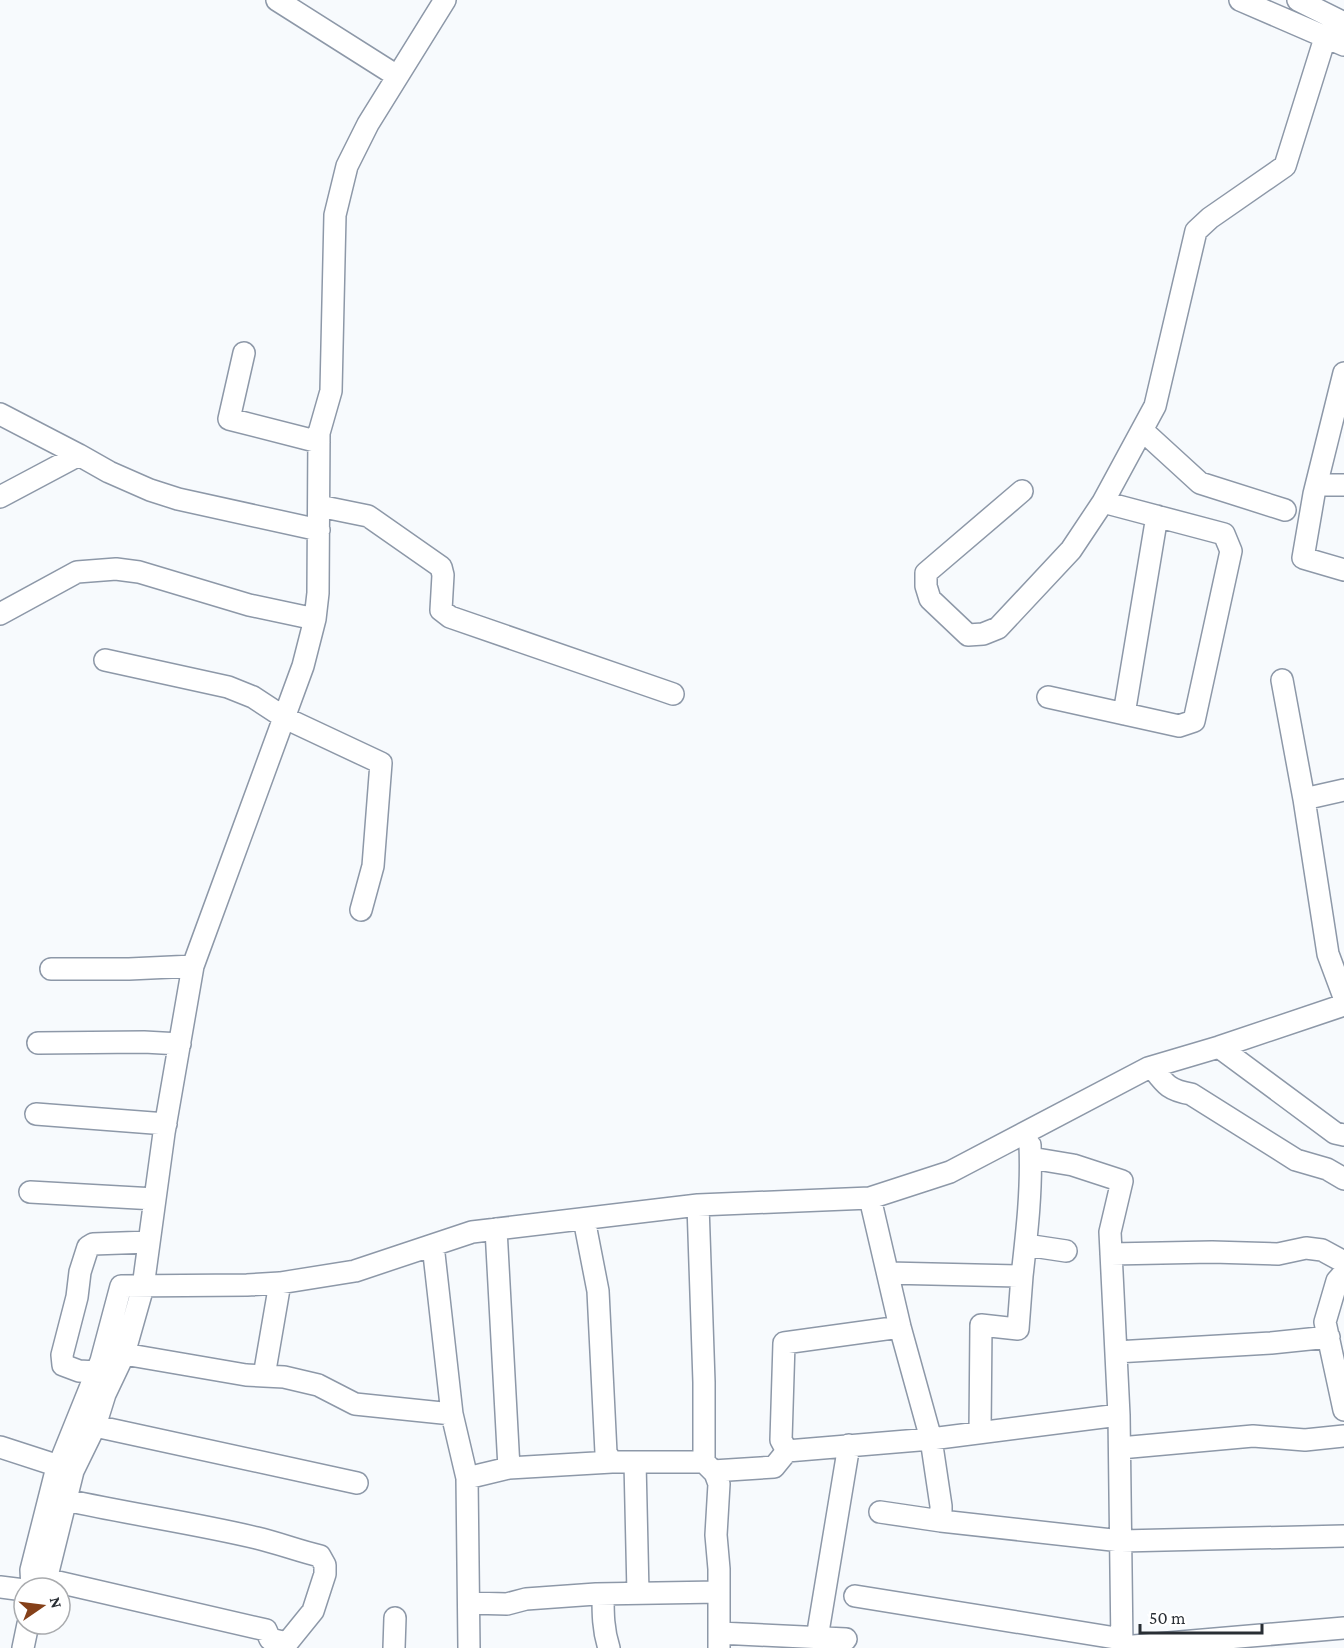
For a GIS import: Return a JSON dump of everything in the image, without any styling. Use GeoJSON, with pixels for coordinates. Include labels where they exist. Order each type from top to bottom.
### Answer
{"type":"FeatureCollection","features":[{"type":"Feature","properties":{"kind":"street"},"geometry":{"type":"LineString","coordinates":[[277,0],[398,76]]}},
{"type":"Feature","properties":{"kind":"street"},"geometry":{"type":"LineString","coordinates":[[1022,491],[926,573],[926,586],[930,599],[968,635],[983,634],[998,628],[1071,550],[1103,502],[1155,406],[1196,231],[1210,218],[1285,166],[1335,41],[1240,0]]}},
{"type":"Feature","properties":{"kind":"street"},"geometry":{"type":"LineString","coordinates":[[1298,0],[1344,23]]}},
{"type":"Feature","properties":{"kind":"street"},"geometry":{"type":"LineString","coordinates":[[38,1576],[66,1500],[66,1468],[95,1426],[105,1394],[124,1354],[143,1287],[166,1124],[193,966],[285,718],[303,666],[315,619],[318,593],[319,433],[331,391],[335,215],[347,166],[368,124],[439,2]]}},
{"type":"Feature","properties":{"kind":"street"},"geometry":{"type":"LineString","coordinates":[[244,353],[229,420],[319,442]]}},
{"type":"Feature","properties":{"kind":"street"},"geometry":{"type":"LineString","coordinates":[[1344,373],[1317,484],[1303,558],[1344,570]]}},
{"type":"Feature","properties":{"kind":"street"},"geometry":{"type":"LineString","coordinates":[[0,414],[110,472],[150,490],[178,499],[319,530]]}},
{"type":"Feature","properties":{"kind":"street"},"geometry":{"type":"LineString","coordinates":[[1142,429],[1200,483],[1285,510]]}},
{"type":"Feature","properties":{"kind":"street"},"geometry":{"type":"LineString","coordinates":[[0,497],[78,455]]}},
{"type":"Feature","properties":{"kind":"street"},"geometry":{"type":"LineString","coordinates":[[1317,484],[1344,484]]}},
{"type":"Feature","properties":{"kind":"street"},"geometry":{"type":"LineString","coordinates":[[1048,697],[1179,726],[1194,722],[1231,551],[1224,534],[1103,502]]}},
{"type":"Feature","properties":{"kind":"street"},"geometry":{"type":"LineString","coordinates":[[319,506],[368,516],[441,567],[443,575],[441,610],[450,617],[673,694]]}},
{"type":"Feature","properties":{"kind":"street"},"geometry":{"type":"LineString","coordinates":[[1124,714],[1157,516]]}},
{"type":"Feature","properties":{"kind":"street"},"geometry":{"type":"LineString","coordinates":[[0,614],[77,572],[116,569],[139,572],[249,605],[315,619]]}},
{"type":"Feature","properties":{"kind":"street"},"geometry":{"type":"LineString","coordinates":[[105,660],[228,687],[253,697],[285,718],[381,763],[373,866],[362,910]]}},
{"type":"Feature","properties":{"kind":"street"},"geometry":{"type":"LineString","coordinates":[[1282,680],[1304,799],[1328,954],[1344,997]]}},
{"type":"Feature","properties":{"kind":"street"},"geometry":{"type":"LineString","coordinates":[[1304,799],[1344,790]]}},
{"type":"Feature","properties":{"kind":"street"},"geometry":{"type":"LineString","coordinates":[[51,969],[193,966]]}},
{"type":"Feature","properties":{"kind":"street"},"geometry":{"type":"LineString","coordinates":[[33,1576],[31,1570],[101,1361],[121,1286],[280,1283],[355,1271],[472,1232],[698,1205],[870,1198],[950,1172],[1152,1067],[1344,1005]]}},
{"type":"Feature","properties":{"kind":"street"},"geometry":{"type":"LineString","coordinates":[[38,1042],[180,1044]]}},
{"type":"Feature","properties":{"kind":"street"},"geometry":{"type":"LineString","coordinates":[[1219,1047],[1335,1133],[1344,1135]]}},
{"type":"Feature","properties":{"kind":"street"},"geometry":{"type":"LineString","coordinates":[[1152,1067],[1167,1087],[1191,1094],[1296,1160],[1327,1169],[1344,1179]]}},
{"type":"Feature","properties":{"kind":"street"},"geometry":{"type":"LineString","coordinates":[[36,1114],[166,1124]]}},
{"type":"Feature","properties":{"kind":"street"},"geometry":{"type":"LineString","coordinates":[[980,1432],[981,1325],[1018,1329],[1031,1158],[1029,1130]]}},
{"type":"Feature","properties":{"kind":"street"},"geometry":{"type":"LineString","coordinates":[[1031,1158],[1073,1165],[1122,1181],[1110,1232],[1120,1448],[1122,1644]]}},
{"type":"Feature","properties":{"kind":"street"},"geometry":{"type":"LineString","coordinates":[[30,1192],[155,1199]]}},
{"type":"Feature","properties":{"kind":"street"},"geometry":{"type":"LineString","coordinates":[[870,1198],[900,1327],[931,1439],[941,1506],[941,1521]]}},
{"type":"Feature","properties":{"kind":"street"},"geometry":{"type":"LineString","coordinates":[[698,1205],[708,1467],[720,1484],[716,1535],[719,1641],[819,1643],[846,1639]]}},
{"type":"Feature","properties":{"kind":"street"},"geometry":{"type":"LineString","coordinates":[[584,1219],[598,1291],[606,1453],[612,1462]]}},
{"type":"Feature","properties":{"kind":"street"},"geometry":{"type":"LineString","coordinates":[[496,1229],[509,1468]]}},
{"type":"Feature","properties":{"kind":"street"},"geometry":{"type":"LineString","coordinates":[[96,1372],[79,1371],[63,1365],[62,1355],[85,1254],[88,1247],[93,1244],[149,1242]]}},
{"type":"Feature","properties":{"kind":"street"},"geometry":{"type":"LineString","coordinates":[[433,1245],[452,1414],[467,1478],[469,1648]]}},
{"type":"Feature","properties":{"kind":"street"},"geometry":{"type":"LineString","coordinates":[[1026,1245],[1066,1251]]}},
{"type":"Feature","properties":{"kind":"street"},"geometry":{"type":"LineString","coordinates":[[1111,1254],[1212,1252],[1278,1254],[1306,1248],[1322,1250],[1344,1262]]}},
{"type":"Feature","properties":{"kind":"street"},"geometry":{"type":"LineString","coordinates":[[888,1273],[1022,1276]]}},
{"type":"Feature","properties":{"kind":"street"},"geometry":{"type":"LineString","coordinates":[[1344,1273],[1337,1281],[1325,1322],[1335,1346],[1344,1410]]}},
{"type":"Feature","properties":{"kind":"street"},"geometry":{"type":"LineString","coordinates":[[264,1376],[280,1283]]}},
{"type":"Feature","properties":{"kind":"street"},"geometry":{"type":"LineString","coordinates":[[787,1451],[781,1440],[784,1343],[900,1327]]}},
{"type":"Feature","properties":{"kind":"street"},"geometry":{"type":"LineString","coordinates":[[1116,1352],[1271,1343],[1335,1346]]}},
{"type":"Feature","properties":{"kind":"street"},"geometry":{"type":"LineString","coordinates":[[124,1354],[246,1375],[284,1377],[318,1385],[355,1404],[452,1414]]}},
{"type":"Feature","properties":{"kind":"street"},"geometry":{"type":"LineString","coordinates":[[467,1478],[509,1468],[612,1462],[708,1467],[774,1467],[787,1451],[931,1439],[1119,1415]]}},
{"type":"Feature","properties":{"kind":"street"},"geometry":{"type":"LineString","coordinates":[[95,1426],[357,1483]]}},
{"type":"Feature","properties":{"kind":"street"},"geometry":{"type":"LineString","coordinates":[[1120,1448],[1253,1436],[1305,1440],[1344,1436]]}},
{"type":"Feature","properties":{"kind":"street"},"geometry":{"type":"LineString","coordinates":[[819,1643],[819,1626],[849,1445]]}},
{"type":"Feature","properties":{"kind":"street"},"geometry":{"type":"LineString","coordinates":[[0,1447],[66,1468]]}},
{"type":"Feature","properties":{"kind":"street"},"geometry":{"type":"LineString","coordinates":[[634,1462],[638,1593]]}},
{"type":"Feature","properties":{"kind":"street"},"geometry":{"type":"LineString","coordinates":[[66,1500],[238,1533],[320,1556],[325,1565],[325,1574],[313,1611],[284,1646],[270,1639],[266,1630],[72,1591]]}},
{"type":"Feature","properties":{"kind":"street"},"geometry":{"type":"LineString","coordinates":[[880,1512],[1121,1541],[1344,1536]]}},
{"type":"Feature","properties":{"kind":"street"},"geometry":{"type":"LineString","coordinates":[[469,1603],[507,1604],[526,1599],[603,1594],[719,1592]]}},
{"type":"Feature","properties":{"kind":"street"},"geometry":{"type":"LineString","coordinates":[[603,1594],[603,1622],[609,1648]]}},
{"type":"Feature","properties":{"kind":"street"},"geometry":{"type":"LineString","coordinates":[[855,1596],[1122,1644],[1344,1628]]}},
{"type":"Feature","properties":{"kind":"street"},"geometry":{"type":"LineString","coordinates":[[394,1648],[395,1618]]}}]}
